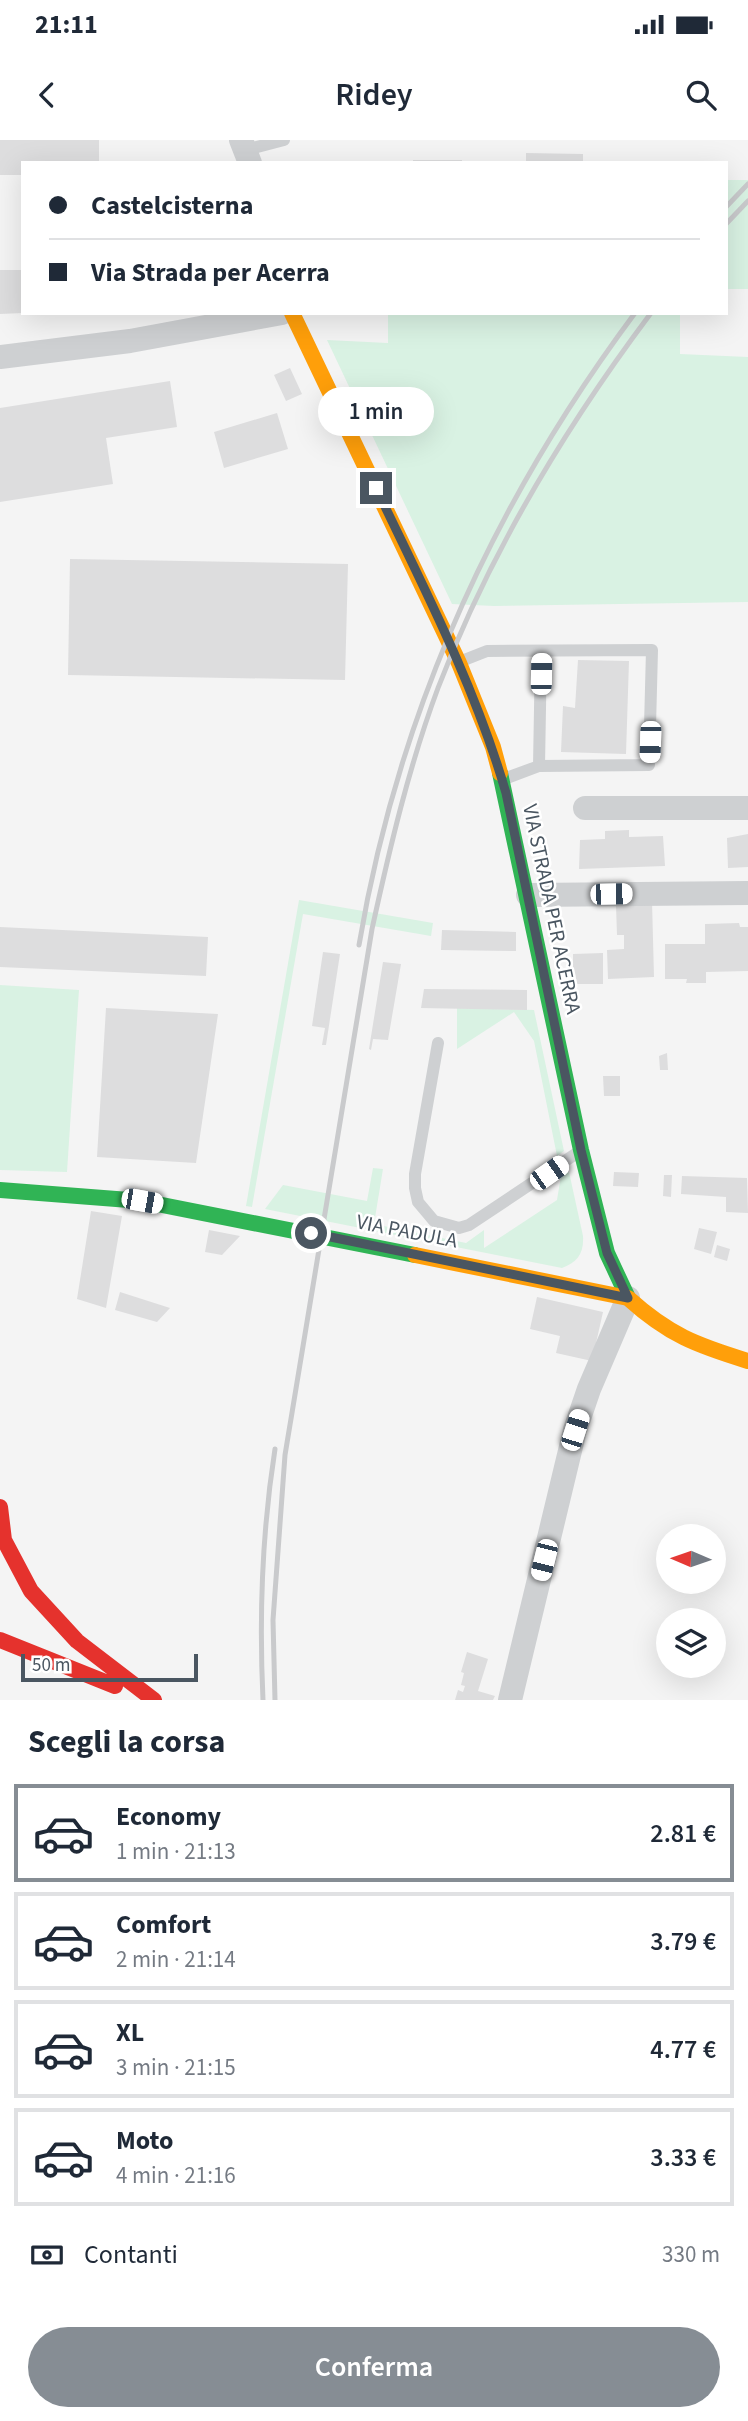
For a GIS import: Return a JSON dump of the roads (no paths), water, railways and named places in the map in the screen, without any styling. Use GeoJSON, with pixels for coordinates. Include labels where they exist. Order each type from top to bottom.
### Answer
{"type":"FeatureCollection","features":[{"type":"Feature","properties":{"kind":"street"},"geometry":{"type":"LineString","coordinates":[[0,357],[130,341],[271,315]]}},
{"type":"Feature","properties":{"kind":"street","name":"VIA STRADA PER ACERRA"},"geometry":{"type":"LineString","coordinates":[[293,315],[459,663],[493,747],[528,895],[581,1150],[607,1253],[628,1298]]}},
{"type":"Feature","properties":{"kind":"street"},"geometry":{"type":"LineString","coordinates":[[585,807],[748,808]]}},
{"type":"Feature","properties":{"kind":"street"},"geometry":{"type":"LineString","coordinates":[[528,895],[748,893]]}},
{"type":"Feature","properties":{"kind":"street","name":"VIA PADULA"},"geometry":{"type":"LineString","coordinates":[[0,1190],[142,1201],[628,1298]]}},
{"type":"Feature","properties":{"kind":"street"},"geometry":{"type":"LineString","coordinates":[[509,1700],[575,1430],[589,1389],[628,1298],[653,1321],[677,1335],[709,1349],[748,1361]]}},
{"type":"Feature","properties":{"kind":"street"},"geometry":{"type":"LineString","coordinates":[[0,1507],[4,1540],[31,1591],[77,1641],[152,1700]]}},
{"type":"Feature","properties":{"kind":"street"},"geometry":{"type":"LineString","coordinates":[[0,1640],[152,1700]]}},
{"type":"Feature","properties":{"kind":"lane"},"geometry":{"type":"LineString","coordinates":[[245,151],[284,140]]}},
{"type":"Feature","properties":{"kind":"lane"},"geometry":{"type":"LineString","coordinates":[[459,663],[487,651],[652,650],[649,765],[539,766],[502,779]]}},
{"type":"Feature","properties":{"kind":"lane"},"geometry":{"type":"LineString","coordinates":[[539,766],[541,651]]}},
{"type":"Feature","properties":{"kind":"lane"},"geometry":{"type":"LineString","coordinates":[[438,1043],[415,1179],[418,1202],[434,1221],[459,1228],[469,1226],[581,1150]]}},
{"type":"Feature","properties":{"kind":"railway"},"geometry":{"type":"LineString","coordinates":[[728,205],[748,184]]}},
{"type":"Feature","properties":{"kind":"railway"},"geometry":{"type":"LineString","coordinates":[[728,222],[748,201]]}},
{"type":"Feature","properties":{"kind":"railway"},"geometry":{"type":"LineString","coordinates":[[359,945],[376,859],[399,775],[459,612],[496,534],[538,458],[634,315]]}},
{"type":"Feature","properties":{"kind":"railway"},"geometry":{"type":"LineString","coordinates":[[275,1700],[273,1620],[285,1455],[372,929],[401,807],[438,688],[505,540],[588,401],[650,315]]}},
{"type":"Feature","properties":{"kind":"railway"},"geometry":{"type":"LineString","coordinates":[[263,1700],[263,1574],[275,1449]]}}]}
